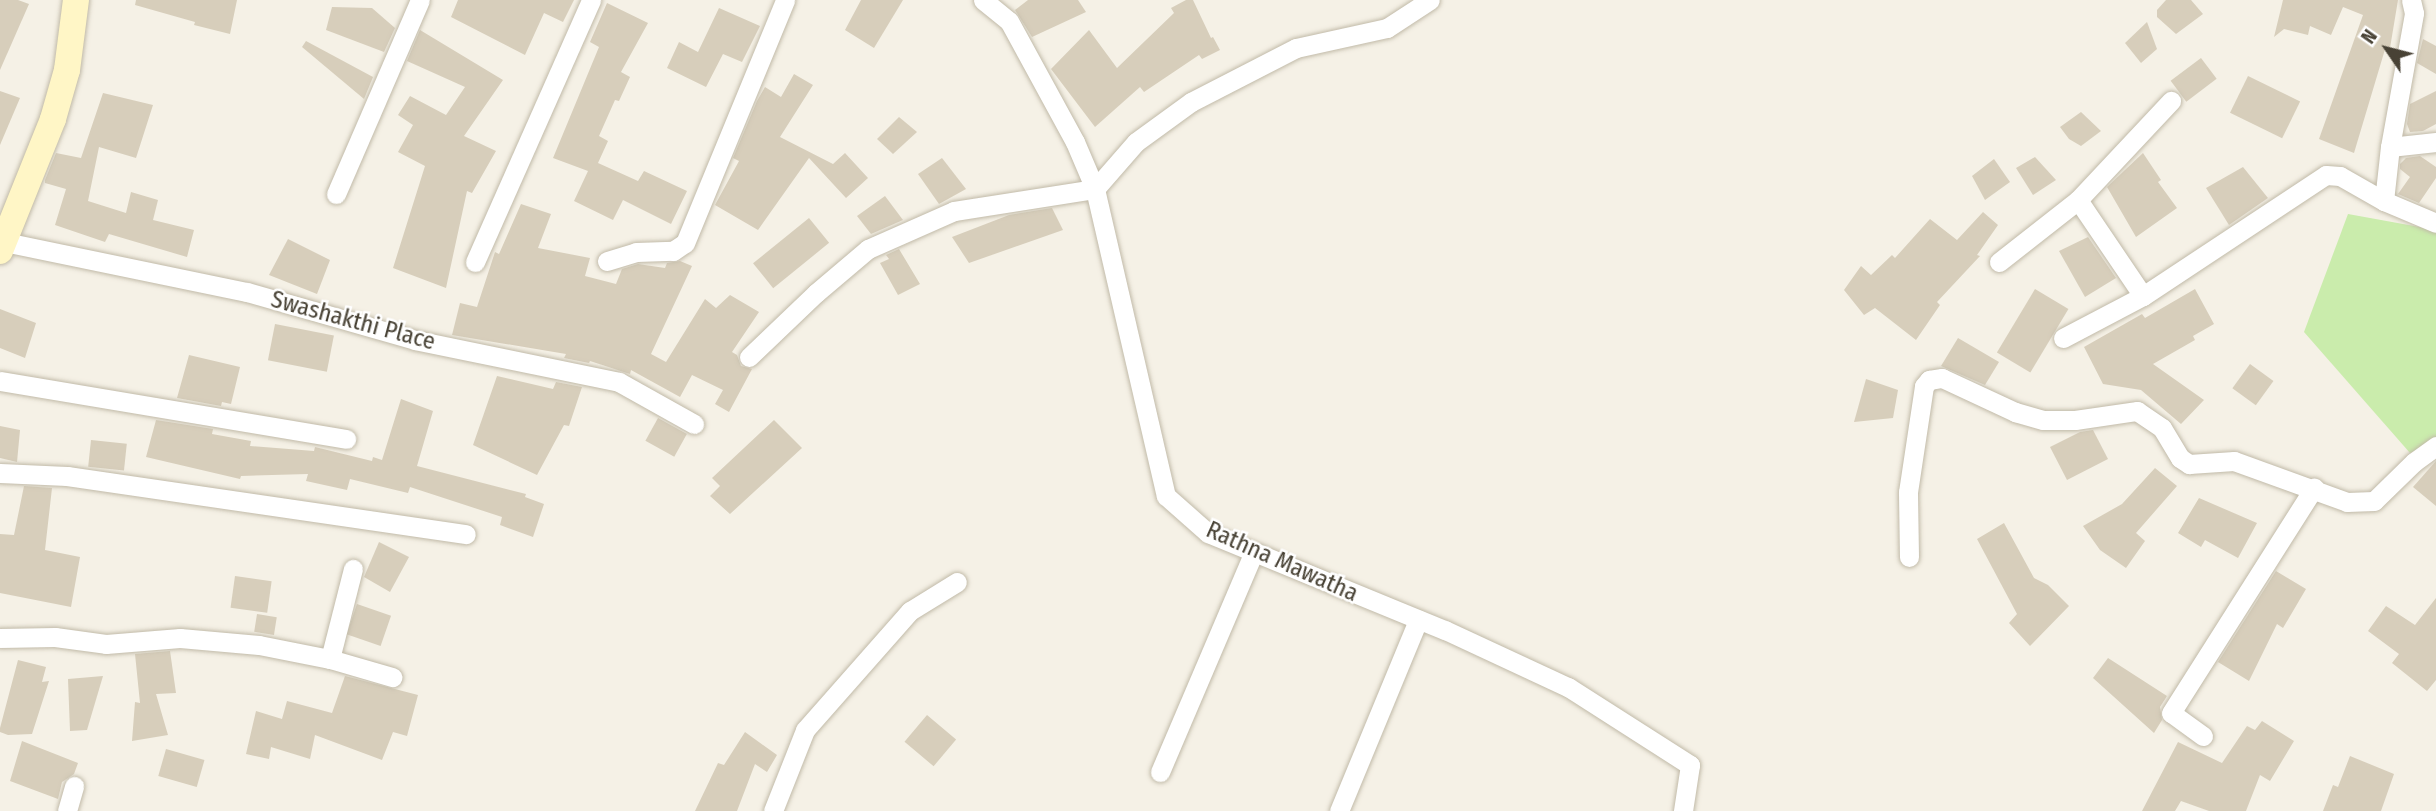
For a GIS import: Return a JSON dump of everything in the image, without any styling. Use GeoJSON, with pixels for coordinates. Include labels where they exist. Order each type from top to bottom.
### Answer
{"type":"FeatureCollection","features":[{"type":"Feature","properties":{"kind":"street"},"geometry":{"type":"LineString","coordinates":[[1,245],[53,119],[66,70],[76,0]]}},
{"type":"Feature","properties":{"kind":"street"},"geometry":{"type":"LineString","coordinates":[[336,194],[420,0]]}},
{"type":"Feature","properties":{"kind":"street"},"geometry":{"type":"LineString","coordinates":[[475,262],[591,0]]}},
{"type":"Feature","properties":{"kind":"street"},"geometry":{"type":"LineString","coordinates":[[607,261],[636,252],[673,251],[685,243],[785,0]]}},
{"type":"Feature","properties":{"kind":"street","name":"Rathna Mawatha"},"geometry":{"type":"LineString","coordinates":[[984,0],[1009,21],[1074,142],[1095,189],[1166,496],[1208,534],[1418,620],[1568,687],[1690,765],[1683,811]]}},
{"type":"Feature","properties":{"kind":"street"},"geometry":{"type":"LineString","coordinates":[[749,357],[816,293],[868,249],[954,211],[1095,189],[1136,142],[1191,102],[1296,48],[1387,29],[1430,0]]}},
{"type":"Feature","properties":{"kind":"street"},"geometry":{"type":"LineString","coordinates":[[2384,201],[2390,146],[2414,13],[2411,0]]}},
{"type":"Feature","properties":{"kind":"street"},"geometry":{"type":"LineString","coordinates":[[2000,262],[2078,200],[2171,101]]}},
{"type":"Feature","properties":{"kind":"street"},"geometry":{"type":"LineString","coordinates":[[2390,146],[2436,142]]}},
{"type":"Feature","properties":{"kind":"street"},"geometry":{"type":"LineString","coordinates":[[2063,338],[2143,296],[2326,175],[2340,176],[2384,201],[2436,223]]}},
{"type":"Feature","properties":{"kind":"street"},"geometry":{"type":"LineString","coordinates":[[2078,200],[2143,296]]}},
{"type":"Feature","properties":{"kind":"street","name":"Swashakthi Place"},"geometry":{"type":"LineString","coordinates":[[1,245],[247,292],[415,340],[619,382],[694,424]]}},
{"type":"Feature","properties":{"kind":"street"},"geometry":{"type":"LineString","coordinates":[[1909,557],[1908,492],[1924,386],[1929,380],[1942,378],[2015,412],[2043,420],[2075,420],[2137,411],[2162,428],[2180,458],[2189,464],[2234,461],[2347,502],[2374,501],[2414,462],[2436,446]]}},
{"type":"Feature","properties":{"kind":"street"},"geometry":{"type":"LineString","coordinates":[[0,381],[346,439]]}},
{"type":"Feature","properties":{"kind":"street"},"geometry":{"type":"LineString","coordinates":[[0,473],[67,476],[466,534]]}},
{"type":"Feature","properties":{"kind":"street"},"geometry":{"type":"LineString","coordinates":[[2203,736],[2171,713],[2314,488]]}},
{"type":"Feature","properties":{"kind":"street"},"geometry":{"type":"LineString","coordinates":[[1160,772],[1253,554]]}},
{"type":"Feature","properties":{"kind":"street"},"geometry":{"type":"LineString","coordinates":[[330,659],[353,569]]}},
{"type":"Feature","properties":{"kind":"street"},"geometry":{"type":"LineString","coordinates":[[774,811],[805,730],[910,611],[957,582]]}},
{"type":"Feature","properties":{"kind":"street"},"geometry":{"type":"LineString","coordinates":[[1339,811],[1418,620]]}},
{"type":"Feature","properties":{"kind":"street"},"geometry":{"type":"LineString","coordinates":[[0,638],[55,637],[106,644],[180,638],[259,645],[330,659],[391,677]]}},
{"type":"Feature","properties":{"kind":"street"},"geometry":{"type":"LineString","coordinates":[[67,811],[74,786]]}},
{"type":"Feature","properties":{"kind":"green space"},"geometry":{"type":"Polygon","coordinates":[[[2348,214],[2436,230],[2436,441],[2410,453],[2304,332],[2348,214]]]}},
{"type":"Feature","properties":{"kind":"building"},"geometry":{"type":"Polygon","coordinates":[[[0,0],[18,0],[29,4],[0,70],[0,0]]]}},
{"type":"Feature","properties":{"kind":"building"},"geometry":{"type":"Polygon","coordinates":[[[136,0],[237,0],[230,34],[135,5],[136,0]]]}},
{"type":"Feature","properties":{"kind":"building"},"geometry":{"type":"Polygon","coordinates":[[[458,0],[574,0],[563,22],[544,13],[525,55],[451,17],[458,0]]]}},
{"type":"Feature","properties":{"kind":"building"},"geometry":{"type":"Polygon","coordinates":[[[861,0],[903,0],[874,48],[845,30],[861,0]]]}},
{"type":"Feature","properties":{"kind":"building"},"geometry":{"type":"Polygon","coordinates":[[[1028,0],[1078,0],[1086,12],[1032,37],[1015,10],[1028,0]]]}},
{"type":"Feature","properties":{"kind":"building"},"geometry":{"type":"Polygon","coordinates":[[[1186,0],[1193,0],[1211,38],[1213,37],[1220,50],[1202,59],[1199,55],[1144,92],[1140,87],[1095,127],[1051,69],[1089,30],[1117,68],[1174,13],[1171,8],[1186,0]]]}},
{"type":"Feature","properties":{"kind":"building"},"geometry":{"type":"Polygon","coordinates":[[[2166,0],[2191,0],[2203,14],[2176,34],[2157,17],[2157,10],[2166,0]]]}},
{"type":"Feature","properties":{"kind":"building"},"geometry":{"type":"Polygon","coordinates":[[[2283,0],[2398,0],[2390,48],[2386,46],[2354,153],[2319,139],[2363,15],[2343,7],[2331,35],[2310,26],[2308,35],[2284,29],[2274,37],[2283,0]]]}},
{"type":"Feature","properties":{"kind":"building"},"geometry":{"type":"Polygon","coordinates":[[[607,3],[648,23],[621,72],[630,77],[619,101],[615,100],[599,136],[608,141],[598,163],[638,181],[644,171],[687,191],[671,224],[623,200],[613,220],[574,201],[588,171],[553,158],[599,47],[590,42],[607,3]]]}},
{"type":"Feature","properties":{"kind":"building"},"geometry":{"type":"Polygon","coordinates":[[[332,7],[372,8],[395,28],[384,52],[326,30],[332,7]]]}},
{"type":"Feature","properties":{"kind":"building"},"geometry":{"type":"Polygon","coordinates":[[[719,8],[760,26],[742,62],[723,54],[706,87],[667,68],[679,42],[698,52],[719,8]]]}},
{"type":"Feature","properties":{"kind":"building"},"geometry":{"type":"Polygon","coordinates":[[[2147,22],[2157,49],[2141,63],[2125,43],[2147,22]]]}},
{"type":"Feature","properties":{"kind":"building"},"geometry":{"type":"Polygon","coordinates":[[[420,30],[503,80],[464,136],[496,151],[472,193],[467,191],[446,288],[393,268],[425,166],[398,152],[413,125],[398,115],[410,96],[446,115],[465,87],[407,61],[420,30]]]}},
{"type":"Feature","properties":{"kind":"building"},"geometry":{"type":"Polygon","coordinates":[[[2423,39],[2436,46],[2436,74],[2417,63],[2423,39]]]}},
{"type":"Feature","properties":{"kind":"building"},"geometry":{"type":"Polygon","coordinates":[[[306,41],[373,77],[364,99],[302,47],[306,41]]]}},
{"type":"Feature","properties":{"kind":"building"},"geometry":{"type":"Polygon","coordinates":[[[2201,58],[2217,79],[2186,102],[2171,81],[2201,58]]]}},
{"type":"Feature","properties":{"kind":"building"},"geometry":{"type":"Polygon","coordinates":[[[794,74],[813,85],[780,137],[833,164],[845,153],[868,178],[846,198],[809,158],[758,230],[715,205],[739,161],[733,158],[765,87],[781,97],[794,74]]]}},
{"type":"Feature","properties":{"kind":"building"},"geometry":{"type":"Polygon","coordinates":[[[2248,76],[2300,101],[2282,138],[2230,113],[2248,76]]]}},
{"type":"Feature","properties":{"kind":"building"},"geometry":{"type":"Polygon","coordinates":[[[0,91],[20,98],[0,145],[0,91]]]}},
{"type":"Feature","properties":{"kind":"building"},"geometry":{"type":"Polygon","coordinates":[[[2436,91],[2436,124],[2423,131],[2410,132],[2407,124],[2410,104],[2436,91]]]}},
{"type":"Feature","properties":{"kind":"building"},"geometry":{"type":"Polygon","coordinates":[[[103,93],[153,105],[136,158],[99,147],[88,201],[126,213],[131,192],[158,200],[153,220],[194,230],[187,257],[109,234],[105,242],[55,225],[66,189],[45,183],[45,180],[56,153],[81,158],[103,93]]]}},
{"type":"Feature","properties":{"kind":"building"},"geometry":{"type":"Polygon","coordinates":[[[2081,112],[2101,131],[2081,146],[2069,139],[2060,127],[2081,112]]]}},
{"type":"Feature","properties":{"kind":"building"},"geometry":{"type":"Polygon","coordinates":[[[899,117],[917,132],[893,154],[877,139],[899,117]]]}},
{"type":"Feature","properties":{"kind":"building"},"geometry":{"type":"Polygon","coordinates":[[[2143,153],[2161,180],[2158,182],[2177,208],[2136,237],[2107,187],[2143,153]]]}},
{"type":"Feature","properties":{"kind":"building"},"geometry":{"type":"Polygon","coordinates":[[[2420,156],[2436,167],[2436,178],[2419,203],[2398,194],[2410,177],[2400,169],[2400,164],[2406,158],[2420,156]]]}},
{"type":"Feature","properties":{"kind":"building"},"geometry":{"type":"Polygon","coordinates":[[[2035,157],[2056,180],[2033,195],[2016,168],[2035,157]]]}},
{"type":"Feature","properties":{"kind":"building"},"geometry":{"type":"Polygon","coordinates":[[[942,158],[966,189],[939,204],[918,174],[942,158]]]}},
{"type":"Feature","properties":{"kind":"building"},"geometry":{"type":"Polygon","coordinates":[[[1994,159],[2010,182],[1985,200],[1972,176],[1994,159]]]}},
{"type":"Feature","properties":{"kind":"building"},"geometry":{"type":"Polygon","coordinates":[[[2243,167],[2268,198],[2229,225],[2206,188],[2243,167]]]}},
{"type":"Feature","properties":{"kind":"building"},"geometry":{"type":"Polygon","coordinates":[[[885,196],[903,220],[871,234],[857,216],[885,196]]]}},
{"type":"Feature","properties":{"kind":"building"},"geometry":{"type":"Polygon","coordinates":[[[521,204],[551,214],[538,248],[590,258],[585,276],[616,284],[622,269],[638,264],[665,268],[667,263],[680,261],[692,266],[651,354],[666,362],[705,299],[716,308],[730,295],[759,312],[732,352],[737,355],[741,366],[752,369],[729,412],[715,404],[723,390],[692,375],[680,397],[631,370],[630,374],[590,361],[589,363],[564,358],[566,354],[452,335],[460,303],[477,307],[495,252],[499,254],[521,204]]]}},
{"type":"Feature","properties":{"kind":"building"},"geometry":{"type":"Polygon","coordinates":[[[1052,208],[1063,230],[969,263],[952,237],[1009,215],[1052,208]]]}},
{"type":"Feature","properties":{"kind":"building"},"geometry":{"type":"Polygon","coordinates":[[[1983,212],[1998,225],[1977,255],[1980,256],[1937,302],[1940,305],[1916,340],[1875,308],[1864,315],[1844,290],[1861,266],[1871,275],[1892,255],[1895,258],[1930,219],[1957,240],[1983,212]]]}},
{"type":"Feature","properties":{"kind":"building"},"geometry":{"type":"Polygon","coordinates":[[[809,218],[829,243],[773,288],[753,263],[809,218]]]}},
{"type":"Feature","properties":{"kind":"building"},"geometry":{"type":"Polygon","coordinates":[[[2088,237],[2116,278],[2085,297],[2059,251],[2088,237]]]}},
{"type":"Feature","properties":{"kind":"building"},"geometry":{"type":"Polygon","coordinates":[[[288,239],[330,260],[317,294],[269,275],[288,239]]]}},
{"type":"Feature","properties":{"kind":"building"},"geometry":{"type":"Polygon","coordinates":[[[899,249],[920,284],[898,295],[880,263],[889,259],[886,255],[899,249]]]}},
{"type":"Feature","properties":{"kind":"building"},"geometry":{"type":"Polygon","coordinates":[[[2035,289],[2068,309],[2030,373],[1997,352],[2035,289]]]}},
{"type":"Feature","properties":{"kind":"building"},"geometry":{"type":"Polygon","coordinates":[[[2195,289],[2214,324],[2193,336],[2195,340],[2153,364],[2204,400],[2181,424],[2141,390],[2103,384],[2084,347],[2142,314],[2145,318],[2195,289]]]}},
{"type":"Feature","properties":{"kind":"building"},"geometry":{"type":"Polygon","coordinates":[[[0,309],[36,323],[25,358],[0,348],[0,309]]]}},
{"type":"Feature","properties":{"kind":"building"},"geometry":{"type":"Polygon","coordinates":[[[275,324],[334,335],[327,372],[268,360],[275,324]]]}},
{"type":"Feature","properties":{"kind":"building"},"geometry":{"type":"Polygon","coordinates":[[[1958,338],[1999,362],[1985,385],[1941,366],[1958,338]]]}},
{"type":"Feature","properties":{"kind":"building"},"geometry":{"type":"Polygon","coordinates":[[[189,355],[240,367],[231,404],[222,402],[221,406],[177,398],[189,355]]]}},
{"type":"Feature","properties":{"kind":"building"},"geometry":{"type":"Polygon","coordinates":[[[2250,364],[2273,381],[2256,405],[2232,388],[2250,364]]]}},
{"type":"Feature","properties":{"kind":"building"},"geometry":{"type":"Polygon","coordinates":[[[497,376],[553,389],[556,382],[582,387],[569,426],[564,425],[537,475],[473,445],[497,376]]]}},
{"type":"Feature","properties":{"kind":"building"},"geometry":{"type":"Polygon","coordinates":[[[1866,379],[1898,390],[1893,418],[1854,422],[1866,379]]]}},
{"type":"Feature","properties":{"kind":"building"},"geometry":{"type":"Polygon","coordinates":[[[401,399],[433,411],[417,466],[526,494],[525,497],[544,504],[533,537],[500,525],[502,517],[410,487],[408,493],[350,479],[347,490],[306,481],[308,474],[241,476],[240,479],[146,457],[156,420],[213,429],[212,434],[251,441],[250,446],[314,451],[315,447],[372,461],[373,457],[382,460],[401,399]]]}},
{"type":"Feature","properties":{"kind":"building"},"geometry":{"type":"Polygon","coordinates":[[[658,418],[687,434],[674,457],[645,441],[658,418]]]}},
{"type":"Feature","properties":{"kind":"building"},"geometry":{"type":"Polygon","coordinates":[[[774,420],[802,448],[730,514],[710,496],[720,486],[712,478],[774,420]]]}},
{"type":"Feature","properties":{"kind":"building"},"geometry":{"type":"Polygon","coordinates":[[[0,426],[20,430],[17,462],[0,458],[0,426]]]}},
{"type":"Feature","properties":{"kind":"building"},"geometry":{"type":"Polygon","coordinates":[[[2093,430],[2108,459],[2067,480],[2050,447],[2080,432],[2093,430]]]}},
{"type":"Feature","properties":{"kind":"building"},"geometry":{"type":"Polygon","coordinates":[[[91,440],[127,444],[124,471],[88,467],[91,440]]]}},
{"type":"Feature","properties":{"kind":"building"},"geometry":{"type":"Polygon","coordinates":[[[2436,461],[2436,506],[2413,487],[2436,461]]]}},
{"type":"Feature","properties":{"kind":"building"},"geometry":{"type":"Polygon","coordinates":[[[2155,468],[2177,486],[2136,533],[2145,541],[2126,568],[2100,550],[2083,526],[2122,504],[2155,468]]]}},
{"type":"Feature","properties":{"kind":"building"},"geometry":{"type":"Polygon","coordinates":[[[24,486],[52,488],[45,550],[80,557],[71,607],[0,593],[0,534],[14,535],[24,486]]]}},
{"type":"Feature","properties":{"kind":"building"},"geometry":{"type":"Polygon","coordinates":[[[2199,498],[2257,523],[2238,558],[2205,540],[2201,547],[2178,533],[2199,498]]]}},
{"type":"Feature","properties":{"kind":"building"},"geometry":{"type":"Polygon","coordinates":[[[2004,523],[2034,578],[2048,585],[2069,606],[2030,646],[2009,623],[2017,614],[1977,539],[2004,523]]]}},
{"type":"Feature","properties":{"kind":"building"},"geometry":{"type":"Polygon","coordinates":[[[379,542],[409,557],[390,592],[364,577],[379,542]]]}},
{"type":"Feature","properties":{"kind":"building"},"geometry":{"type":"Polygon","coordinates":[[[2276,571],[2306,589],[2283,628],[2277,624],[2249,681],[2218,662],[2276,571]]]}},
{"type":"Feature","properties":{"kind":"building"},"geometry":{"type":"Polygon","coordinates":[[[235,576],[272,581],[267,613],[231,608],[235,576]]]}},
{"type":"Feature","properties":{"kind":"building"},"geometry":{"type":"Polygon","coordinates":[[[2436,598],[2436,680],[2427,691],[2392,663],[2399,654],[2368,631],[2386,606],[2415,625],[2436,598]]]}},
{"type":"Feature","properties":{"kind":"building"},"geometry":{"type":"Polygon","coordinates":[[[357,604],[391,616],[381,646],[347,634],[357,604]]]}},
{"type":"Feature","properties":{"kind":"building"},"geometry":{"type":"Polygon","coordinates":[[[257,614],[277,617],[274,635],[254,632],[257,614]]]}},
{"type":"Feature","properties":{"kind":"building"},"geometry":{"type":"Polygon","coordinates":[[[170,651],[176,693],[156,694],[168,735],[132,741],[135,702],[140,703],[135,654],[170,651]]]}},
{"type":"Feature","properties":{"kind":"building"},"geometry":{"type":"Polygon","coordinates":[[[2108,658],[2167,696],[2160,707],[2162,720],[2154,733],[2093,678],[2108,658]]]}},
{"type":"Feature","properties":{"kind":"building"},"geometry":{"type":"Polygon","coordinates":[[[18,660],[46,667],[42,682],[49,681],[32,734],[8,735],[0,732],[0,728],[18,660]]]}},
{"type":"Feature","properties":{"kind":"building"},"geometry":{"type":"Polygon","coordinates":[[[103,676],[87,730],[70,731],[68,679],[103,676]]]}},
{"type":"Feature","properties":{"kind":"building"},"geometry":{"type":"Polygon","coordinates":[[[345,676],[418,695],[407,736],[393,732],[382,760],[315,735],[310,759],[271,747],[269,759],[246,754],[256,711],[282,719],[287,701],[332,713],[345,676]]]}},
{"type":"Feature","properties":{"kind":"building"},"geometry":{"type":"Polygon","coordinates":[[[927,715],[956,739],[934,766],[905,742],[927,715]]]}},
{"type":"Feature","properties":{"kind":"building"},"geometry":{"type":"Polygon","coordinates":[[[2262,721],[2294,741],[2270,781],[2260,775],[2246,811],[2209,811],[2181,801],[2175,811],[2142,811],[2178,742],[2222,763],[2247,726],[2255,730],[2262,721]]]}},
{"type":"Feature","properties":{"kind":"building"},"geometry":{"type":"Polygon","coordinates":[[[745,732],[777,755],[767,772],[755,764],[737,811],[695,811],[718,763],[724,765],[745,732]]]}},
{"type":"Feature","properties":{"kind":"building"},"geometry":{"type":"Polygon","coordinates":[[[22,741],[78,763],[74,774],[62,782],[58,799],[10,781],[22,741]]]}},
{"type":"Feature","properties":{"kind":"building"},"geometry":{"type":"Polygon","coordinates":[[[166,749],[204,760],[197,787],[158,776],[166,749]]]}},
{"type":"Feature","properties":{"kind":"building"},"geometry":{"type":"Polygon","coordinates":[[[2350,756],[2394,774],[2381,811],[2323,811],[2333,785],[2338,787],[2350,756]]]}}]}
